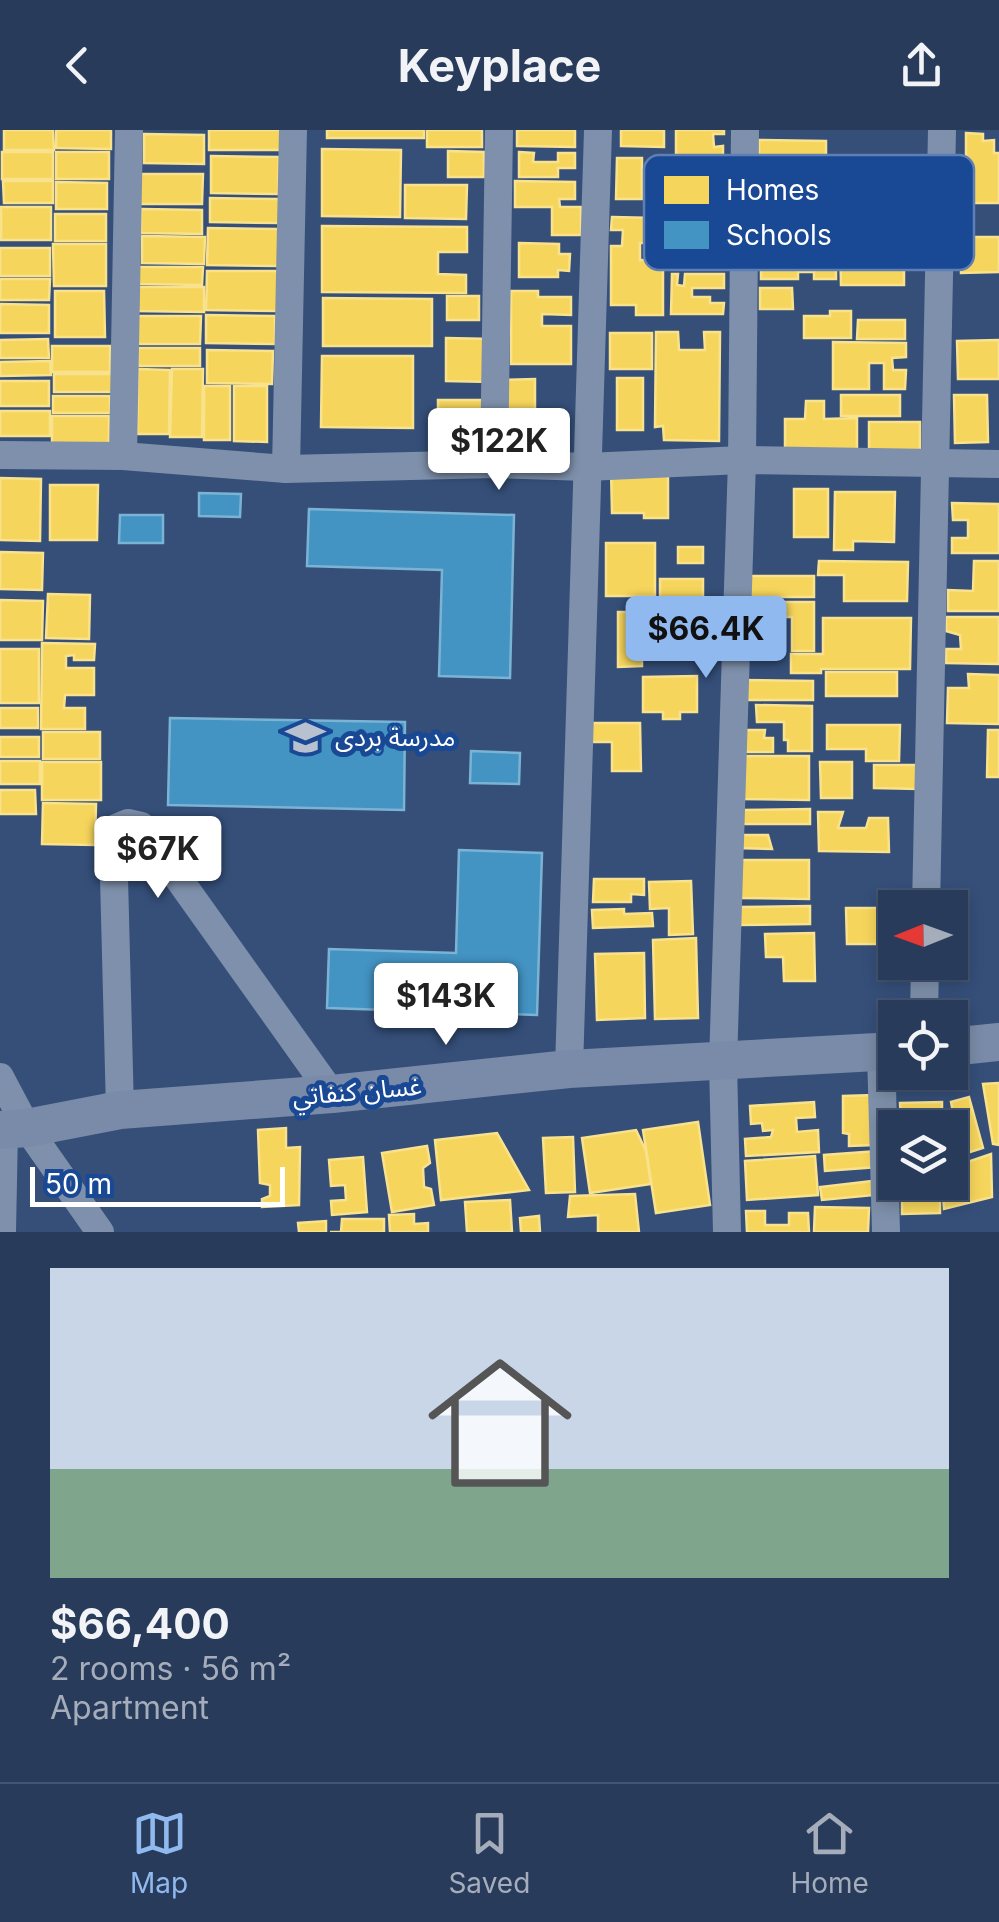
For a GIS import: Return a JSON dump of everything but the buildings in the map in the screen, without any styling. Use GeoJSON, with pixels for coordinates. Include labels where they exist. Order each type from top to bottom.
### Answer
{"type":"FeatureCollection","features":[{"type":"Feature","properties":{"kind":"street"},"geometry":{"type":"LineString","coordinates":[[123,456],[129,130]]}},
{"type":"Feature","properties":{"kind":"street"},"geometry":{"type":"LineString","coordinates":[[286,470],[293,130]]}},
{"type":"Feature","properties":{"kind":"street"},"geometry":{"type":"LineString","coordinates":[[494,464],[500,130]]}},
{"type":"Feature","properties":{"kind":"street"},"geometry":{"type":"LineString","coordinates":[[569,1070],[598,130]]}},
{"type":"Feature","properties":{"kind":"street"},"geometry":{"type":"LineString","coordinates":[[745,130],[745,155]]}},
{"type":"Feature","properties":{"kind":"street"},"geometry":{"type":"LineString","coordinates":[[941,155],[942,130]]}},
{"type":"Feature","properties":{"kind":"street"},"geometry":{"type":"LineString","coordinates":[[727,1232],[724,1063],[744,270]]}},
{"type":"Feature","properties":{"kind":"street"},"geometry":{"type":"LineString","coordinates":[[926,890],[939,270]]}},
{"type":"Feature","properties":{"kind":"street"},"geometry":{"type":"LineString","coordinates":[[0,455],[123,456],[286,470],[494,464],[588,468],[742,460],[999,464]]}},
{"type":"Feature","properties":{"kind":"street"},"geometry":{"type":"LineString","coordinates":[[120,1110],[113,840],[116,828],[128,823],[141,826],[332,1094]]}},
{"type":"Feature","properties":{"kind":"street"},"geometry":{"type":"LineString","coordinates":[[968,1045],[999,1042]]}},
{"type":"Feature","properties":{"kind":"street","name":"غسان كنفاتي"},"geometry":{"type":"LineString","coordinates":[[10,1129],[120,1110],[569,1070],[878,1053]]}},
{"type":"Feature","properties":{"kind":"street"},"geometry":{"type":"LineString","coordinates":[[0,1078],[10,1129],[2,1232]]}},
{"type":"Feature","properties":{"kind":"street"},"geometry":{"type":"LineString","coordinates":[[886,1232],[888,1090]]}},
{"type":"Feature","properties":{"kind":"street"},"geometry":{"type":"LineString","coordinates":[[10,1129],[100,1232]]}},
{"type":"Feature","properties":{"kind":"place","name":"مدرسة بردى"},"geometry":{"type":"Point","coordinates":[305,737]}}]}
